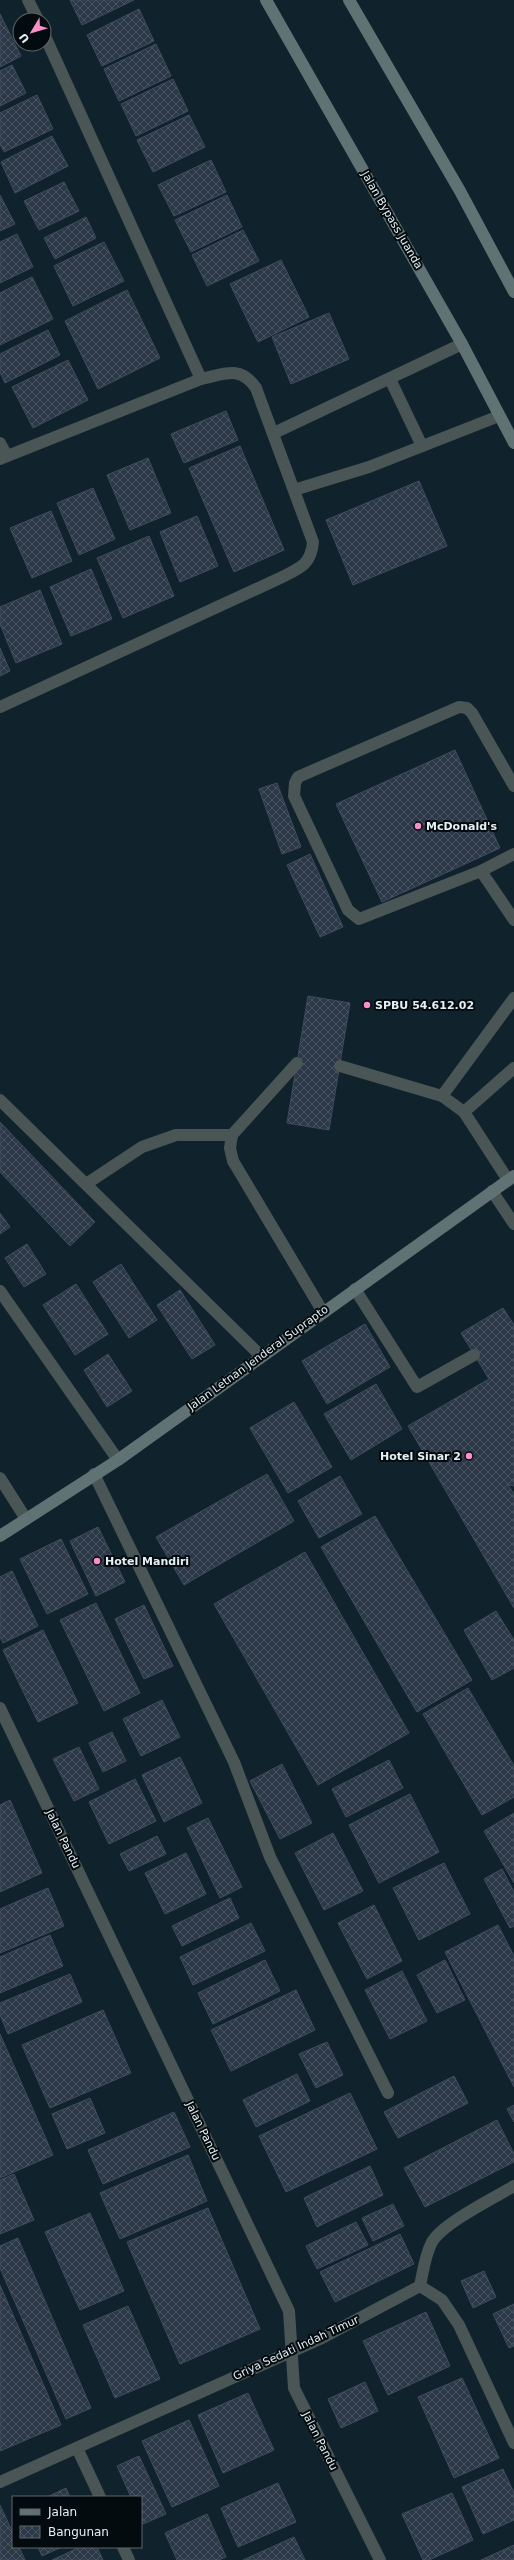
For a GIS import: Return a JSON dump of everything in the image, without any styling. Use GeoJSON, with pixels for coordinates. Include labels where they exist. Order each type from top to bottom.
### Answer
{"type":"FeatureCollection","features":[{"type":"Feature","properties":{"kind":"main road","name":"Jalan Bypass Juanda"},"geometry":{"type":"LineString","coordinates":[[266,0],[462,344],[514,443]]}},
{"type":"Feature","properties":{"kind":"main road"},"geometry":{"type":"LineString","coordinates":[[348,0],[460,191],[514,292]]}},
{"type":"Feature","properties":{"kind":"main road","name":"Jalan Letnan Jenderal Suprapto"},"geometry":{"type":"LineString","coordinates":[[0,1536],[94,1474],[118,1460],[511,1178]]}},
{"type":"Feature","properties":{"kind":"street"},"geometry":{"type":"LineString","coordinates":[[28,0],[34,12]]}},
{"type":"Feature","properties":{"kind":"street"},"geometry":{"type":"LineString","coordinates":[[52,52],[201,379]]}},
{"type":"Feature","properties":{"kind":"street"},"geometry":{"type":"LineString","coordinates":[[274,433],[462,344]]}},
{"type":"Feature","properties":{"kind":"street"},"geometry":{"type":"LineString","coordinates":[[0,443],[3,458],[201,379],[232,372],[242,374],[256,388],[274,433],[313,542],[312,556],[304,566],[0,707]]}},
{"type":"Feature","properties":{"kind":"street"},"geometry":{"type":"LineString","coordinates":[[390,379],[422,446]]}},
{"type":"Feature","properties":{"kind":"street"},"geometry":{"type":"LineString","coordinates":[[294,490],[369,467],[499,416]]}},
{"type":"Feature","properties":{"kind":"street"},"geometry":{"type":"LineString","coordinates":[[514,786],[472,713],[467,708],[459,707],[298,777],[295,783],[296,803],[348,910],[359,919],[481,872],[514,854]]}},
{"type":"Feature","properties":{"kind":"street"},"geometry":{"type":"LineString","coordinates":[[481,872],[514,920]]}},
{"type":"Feature","properties":{"kind":"street"},"geometry":{"type":"LineString","coordinates":[[442,1096],[514,998]]}},
{"type":"Feature","properties":{"kind":"street"},"geometry":{"type":"LineString","coordinates":[[297,1063],[232,1135],[230,1148],[233,1161],[323,1312]]}},
{"type":"Feature","properties":{"kind":"street"},"geometry":{"type":"LineString","coordinates":[[340,1066],[442,1096],[464,1112],[511,1178]]}},
{"type":"Feature","properties":{"kind":"street"},"geometry":{"type":"LineString","coordinates":[[464,1112],[514,1068]]}},
{"type":"Feature","properties":{"kind":"street"},"geometry":{"type":"LineString","coordinates":[[0,1100],[261,1356]]}},
{"type":"Feature","properties":{"kind":"street"},"geometry":{"type":"LineString","coordinates":[[86,1184],[149,1144],[176,1135],[232,1135]]}},
{"type":"Feature","properties":{"kind":"street"},"geometry":{"type":"LineString","coordinates":[[492,1191],[514,1224]]}},
{"type":"Feature","properties":{"kind":"street"},"geometry":{"type":"LineString","coordinates":[[355,1289],[417,1387],[474,1354]]}},
{"type":"Feature","properties":{"kind":"street"},"geometry":{"type":"LineString","coordinates":[[0,1291],[118,1460]]}},
{"type":"Feature","properties":{"kind":"street"},"geometry":{"type":"LineString","coordinates":[[94,1474],[234,1762],[270,1857],[388,2094]]}},
{"type":"Feature","properties":{"kind":"street"},"geometry":{"type":"LineString","coordinates":[[0,1478],[26,1520]]}},
{"type":"Feature","properties":{"kind":"street","name":"Jalan Pandu"},"geometry":{"type":"LineString","coordinates":[[0,1708],[288,2310],[294,2388],[380,2560]]}},
{"type":"Feature","properties":{"kind":"street"},"geometry":{"type":"LineString","coordinates":[[514,2186],[444,2229],[433,2241],[427,2253],[420,2286],[442,2300],[459,2325],[514,2443]]}},
{"type":"Feature","properties":{"kind":"street","name":"Griya Sedati Indah Timur"},"geometry":{"type":"LineString","coordinates":[[0,2482],[291,2353],[420,2286]]}},
{"type":"Feature","properties":{"kind":"street"},"geometry":{"type":"LineString","coordinates":[[77,2448],[100,2496]]}},
{"type":"Feature","properties":{"kind":"street"},"geometry":{"type":"LineString","coordinates":[[123,2548],[129,2560]]}},
{"type":"Feature","properties":{"kind":"building"},"geometry":{"type":"Polygon","coordinates":[[[70,0],[134,0],[82,25],[70,0]]]}},
{"type":"Feature","properties":{"kind":"building"},"geometry":{"type":"Polygon","coordinates":[[[139,9],[154,41],[102,66],[87,35],[139,9]]]}},
{"type":"Feature","properties":{"kind":"building"},"geometry":{"type":"Polygon","coordinates":[[[0,14],[12,38],[12,52],[19,52],[21,56],[0,67],[0,14]]]}},
{"type":"Feature","properties":{"kind":"building"},"geometry":{"type":"Polygon","coordinates":[[[156,44],[171,76],[119,101],[104,69],[156,44]]]}},
{"type":"Feature","properties":{"kind":"building"},"geometry":{"type":"Polygon","coordinates":[[[12,65],[26,93],[0,106],[0,71],[12,65]]]}},
{"type":"Feature","properties":{"kind":"building"},"geometry":{"type":"Polygon","coordinates":[[[173,79],[188,111],[136,136],[121,104],[173,79]]]}},
{"type":"Feature","properties":{"kind":"building"},"geometry":{"type":"Polygon","coordinates":[[[37,95],[53,129],[4,152],[0,144],[0,113],[37,95]]]}},
{"type":"Feature","properties":{"kind":"building"},"geometry":{"type":"Polygon","coordinates":[[[189,115],[205,147],[153,172],[137,140],[189,115]]]}},
{"type":"Feature","properties":{"kind":"building"},"geometry":{"type":"Polygon","coordinates":[[[52,136],[68,166],[15,193],[1,162],[52,136]]]}},
{"type":"Feature","properties":{"kind":"building"},"geometry":{"type":"Polygon","coordinates":[[[211,160],[226,192],[174,216],[158,185],[211,160]]]}},
{"type":"Feature","properties":{"kind":"building"},"geometry":{"type":"Polygon","coordinates":[[[64,182],[79,211],[39,230],[24,201],[64,182]]]}},
{"type":"Feature","properties":{"kind":"building"},"geometry":{"type":"Polygon","coordinates":[[[0,195],[15,224],[0,231],[0,195]]]}},
{"type":"Feature","properties":{"kind":"building"},"geometry":{"type":"Polygon","coordinates":[[[227,195],[242,227],[191,252],[175,220],[227,195]]]}},
{"type":"Feature","properties":{"kind":"building"},"geometry":{"type":"Polygon","coordinates":[[[86,217],[96,238],[55,259],[44,238],[86,217]]]}},
{"type":"Feature","properties":{"kind":"building"},"geometry":{"type":"Polygon","coordinates":[[[243,230],[259,261],[207,286],[192,255],[243,230]]]}},
{"type":"Feature","properties":{"kind":"building"},"geometry":{"type":"Polygon","coordinates":[[[17,234],[33,267],[0,283],[0,242],[17,234]]]}},
{"type":"Feature","properties":{"kind":"building"},"geometry":{"type":"Polygon","coordinates":[[[104,242],[124,281],[73,306],[54,266],[104,242]]]}},
{"type":"Feature","properties":{"kind":"building"},"geometry":{"type":"Polygon","coordinates":[[[281,260],[309,317],[258,342],[230,284],[281,260]]]}},
{"type":"Feature","properties":{"kind":"building"},"geometry":{"type":"Polygon","coordinates":[[[32,277],[53,319],[0,345],[0,293],[32,277]]]}},
{"type":"Feature","properties":{"kind":"building"},"geometry":{"type":"Polygon","coordinates":[[[127,290],[160,358],[98,389],[65,321],[127,290]]]}},
{"type":"Feature","properties":{"kind":"building"},"geometry":{"type":"Polygon","coordinates":[[[329,313],[349,359],[291,384],[272,337],[329,313]]]}},
{"type":"Feature","properties":{"kind":"building"},"geometry":{"type":"Polygon","coordinates":[[[48,330],[60,355],[5,383],[0,372],[0,354],[48,330]]]}},
{"type":"Feature","properties":{"kind":"building"},"geometry":{"type":"Polygon","coordinates":[[[68,360],[88,400],[33,428],[12,387],[68,360]]]}},
{"type":"Feature","properties":{"kind":"building"},"geometry":{"type":"Polygon","coordinates":[[[226,411],[238,440],[184,463],[171,434],[226,411]]]}},
{"type":"Feature","properties":{"kind":"building"},"geometry":{"type":"Polygon","coordinates":[[[240,446],[284,550],[234,572],[189,468],[240,446]]]}},
{"type":"Feature","properties":{"kind":"building"},"geometry":{"type":"Polygon","coordinates":[[[148,458],[171,513],[130,530],[107,475],[148,458]]]}},
{"type":"Feature","properties":{"kind":"building"},"geometry":{"type":"Polygon","coordinates":[[[419,481],[447,546],[353,585],[326,520],[419,481]]]}},
{"type":"Feature","properties":{"kind":"building"},"geometry":{"type":"Polygon","coordinates":[[[93,488],[115,539],[79,555],[57,503],[93,488]]]}},
{"type":"Feature","properties":{"kind":"building"},"geometry":{"type":"Polygon","coordinates":[[[51,511],[72,561],[32,578],[10,528],[51,511]]]}},
{"type":"Feature","properties":{"kind":"building"},"geometry":{"type":"Polygon","coordinates":[[[197,516],[218,566],[180,582],[160,532],[197,516]]]}},
{"type":"Feature","properties":{"kind":"building"},"geometry":{"type":"Polygon","coordinates":[[[149,536],[174,596],[123,618],[97,558],[149,536]]]}},
{"type":"Feature","properties":{"kind":"building"},"geometry":{"type":"Polygon","coordinates":[[[91,569],[112,619],[71,636],[50,587],[91,569]]]}},
{"type":"Feature","properties":{"kind":"building"},"geometry":{"type":"Polygon","coordinates":[[[40,590],[62,644],[16,663],[0,624],[0,607],[40,590]]]}},
{"type":"Feature","properties":{"kind":"building"},"geometry":{"type":"Polygon","coordinates":[[[0,648],[10,671],[0,676],[0,648]]]}},
{"type":"Feature","properties":{"kind":"building","name":"McDonald's"},"geometry":{"type":"Polygon","coordinates":[[[455,750],[500,848],[382,902],[336,804],[455,750]]]}},
{"type":"Feature","properties":{"kind":"building"},"geometry":{"type":"Polygon","coordinates":[[[277,783],[301,847],[282,854],[259,789],[277,783]]]}},
{"type":"Feature","properties":{"kind":"building"},"geometry":{"type":"Polygon","coordinates":[[[310,854],[343,927],[320,937],[287,865],[310,854]]]}},
{"type":"Feature","properties":{"kind":"building"},"geometry":{"type":"Polygon","coordinates":[[[308,996],[350,1003],[329,1130],[287,1123],[308,996]]]}},
{"type":"Feature","properties":{"kind":"building"},"geometry":{"type":"Polygon","coordinates":[[[0,1122],[95,1222],[70,1246],[0,1172],[0,1122]]]}},
{"type":"Feature","properties":{"kind":"building"},"geometry":{"type":"Polygon","coordinates":[[[0,1213],[10,1227],[0,1234],[0,1213]]]}},
{"type":"Feature","properties":{"kind":"building"},"geometry":{"type":"Polygon","coordinates":[[[27,1244],[46,1274],[24,1287],[5,1258],[27,1244]]]}},
{"type":"Feature","properties":{"kind":"building"},"geometry":{"type":"Polygon","coordinates":[[[121,1264],[157,1320],[129,1338],[93,1282],[121,1264]]]}},
{"type":"Feature","properties":{"kind":"building"},"geometry":{"type":"Polygon","coordinates":[[[76,1284],[108,1334],[75,1355],[43,1305],[76,1284]]]}},
{"type":"Feature","properties":{"kind":"building"},"geometry":{"type":"Polygon","coordinates":[[[180,1290],[215,1345],[192,1359],[157,1305],[180,1290]]]}},
{"type":"Feature","properties":{"kind":"building","name":"Hotel Sinar 2"},"geometry":{"type":"Polygon","coordinates":[[[503,1308],[514,1325],[514,1486],[508,1485],[514,1494],[514,1608],[408,1426],[489,1379],[461,1333],[503,1308]]]}},
{"type":"Feature","properties":{"kind":"building"},"geometry":{"type":"Polygon","coordinates":[[[365,1324],[390,1367],[327,1404],[302,1361],[365,1324]]]}},
{"type":"Feature","properties":{"kind":"building"},"geometry":{"type":"Polygon","coordinates":[[[108,1354],[132,1391],[107,1407],[84,1370],[108,1354]]]}},
{"type":"Feature","properties":{"kind":"building"},"geometry":{"type":"Polygon","coordinates":[[[376,1384],[402,1429],[351,1460],[324,1414],[376,1384]]]}},
{"type":"Feature","properties":{"kind":"building"},"geometry":{"type":"Polygon","coordinates":[[[294,1402],[332,1467],[288,1493],[250,1428],[294,1402]]]}},
{"type":"Feature","properties":{"kind":"building"},"geometry":{"type":"Polygon","coordinates":[[[267,1474],[294,1521],[184,1585],[156,1537],[267,1474]]]}},
{"type":"Feature","properties":{"kind":"building"},"geometry":{"type":"Polygon","coordinates":[[[340,1476],[362,1514],[319,1538],[298,1501],[340,1476]]]}},
{"type":"Feature","properties":{"kind":"building"},"geometry":{"type":"Polygon","coordinates":[[[375,1516],[472,1680],[417,1712],[321,1547],[375,1516]]]}},
{"type":"Feature","properties":{"kind":"building","name":"Hotel Mandiri"},"geometry":{"type":"Polygon","coordinates":[[[98,1527],[125,1582],[96,1596],[70,1541],[98,1527]]]}},
{"type":"Feature","properties":{"kind":"building"},"geometry":{"type":"Polygon","coordinates":[[[61,1539],[88,1594],[47,1614],[20,1559],[61,1539]]]}},
{"type":"Feature","properties":{"kind":"building"},"geometry":{"type":"Polygon","coordinates":[[[305,1552],[409,1733],[318,1785],[214,1604],[305,1552]]]}},
{"type":"Feature","properties":{"kind":"building"},"geometry":{"type":"Polygon","coordinates":[[[12,1571],[38,1626],[3,1643],[0,1637],[0,1577],[12,1571]]]}},
{"type":"Feature","properties":{"kind":"building"},"geometry":{"type":"Polygon","coordinates":[[[96,1603],[140,1693],[104,1711],[60,1620],[96,1603]]]}},
{"type":"Feature","properties":{"kind":"building"},"geometry":{"type":"Polygon","coordinates":[[[144,1605],[173,1666],[144,1679],[115,1619],[144,1605]]]}},
{"type":"Feature","properties":{"kind":"building"},"geometry":{"type":"Polygon","coordinates":[[[496,1611],[514,1640],[514,1668],[492,1680],[464,1630],[496,1611]]]}},
{"type":"Feature","properties":{"kind":"building"},"geometry":{"type":"Polygon","coordinates":[[[43,1630],[78,1703],[38,1722],[3,1650],[43,1630]]]}},
{"type":"Feature","properties":{"kind":"building"},"geometry":{"type":"Polygon","coordinates":[[[468,1688],[514,1766],[514,1797],[482,1815],[423,1714],[468,1688]]]}},
{"type":"Feature","properties":{"kind":"building"},"geometry":{"type":"Polygon","coordinates":[[[162,1700],[180,1737],[141,1756],[123,1719],[162,1700]]]}},
{"type":"Feature","properties":{"kind":"building"},"geometry":{"type":"Polygon","coordinates":[[[112,1732],[126,1761],[103,1772],[89,1743],[112,1732]]]}},
{"type":"Feature","properties":{"kind":"building"},"geometry":{"type":"Polygon","coordinates":[[[79,1747],[99,1789],[74,1801],[53,1759],[79,1747]]]}},
{"type":"Feature","properties":{"kind":"building"},"geometry":{"type":"Polygon","coordinates":[[[180,1757],[202,1803],[164,1822],[142,1775],[180,1757]]]}},
{"type":"Feature","properties":{"kind":"building"},"geometry":{"type":"Polygon","coordinates":[[[389,1760],[403,1788],[346,1817],[332,1789],[389,1760]]]}},
{"type":"Feature","properties":{"kind":"building"},"geometry":{"type":"Polygon","coordinates":[[[282,1764],[312,1823],[280,1839],[250,1781],[282,1764]]]}},
{"type":"Feature","properties":{"kind":"building"},"geometry":{"type":"Polygon","coordinates":[[[135,1779],[156,1821],[109,1844],[89,1802],[135,1779]]]}},
{"type":"Feature","properties":{"kind":"building"},"geometry":{"type":"Polygon","coordinates":[[[410,1794],[439,1852],[379,1883],[349,1825],[410,1794]]]}},
{"type":"Feature","properties":{"kind":"building"},"geometry":{"type":"Polygon","coordinates":[[[10,1800],[42,1873],[0,1892],[0,1805],[10,1800]]]}},
{"type":"Feature","properties":{"kind":"building"},"geometry":{"type":"Polygon","coordinates":[[[514,1813],[514,1883],[484,1831],[514,1813]]]}},
{"type":"Feature","properties":{"kind":"building"},"geometry":{"type":"Polygon","coordinates":[[[208,1818],[242,1887],[220,1898],[187,1828],[208,1818]]]}},
{"type":"Feature","properties":{"kind":"building"},"geometry":{"type":"Polygon","coordinates":[[[333,1833],[363,1891],[324,1910],[295,1853],[333,1833]]]}},
{"type":"Feature","properties":{"kind":"building"},"geometry":{"type":"Polygon","coordinates":[[[157,1836],[166,1854],[129,1871],[120,1854],[157,1836]]]}},
{"type":"Feature","properties":{"kind":"building"},"geometry":{"type":"Polygon","coordinates":[[[186,1853],[206,1894],[165,1914],[145,1873],[186,1853]]]}},
{"type":"Feature","properties":{"kind":"building"},"geometry":{"type":"Polygon","coordinates":[[[444,1863],[470,1914],[419,1940],[393,1888],[444,1863]]]}},
{"type":"Feature","properties":{"kind":"building"},"geometry":{"type":"Polygon","coordinates":[[[502,1869],[514,1892],[514,1926],[510,1928],[484,1879],[502,1869]]]}},
{"type":"Feature","properties":{"kind":"building"},"geometry":{"type":"Polygon","coordinates":[[[48,1888],[64,1926],[0,1953],[0,1909],[48,1888]]]}},
{"type":"Feature","properties":{"kind":"building"},"geometry":{"type":"Polygon","coordinates":[[[230,1898],[239,1918],[182,1946],[172,1926],[230,1898]]]}},
{"type":"Feature","properties":{"kind":"building"},"geometry":{"type":"Polygon","coordinates":[[[374,1905],[402,1961],[367,1979],[338,1923],[374,1905]]]}},
{"type":"Feature","properties":{"kind":"building"},"geometry":{"type":"Polygon","coordinates":[[[251,1923],[265,1951],[193,1985],[180,1957],[251,1923]]]}},
{"type":"Feature","properties":{"kind":"building"},"geometry":{"type":"Polygon","coordinates":[[[498,1925],[514,1956],[514,2087],[445,1952],[498,1925]]]}},
{"type":"Feature","properties":{"kind":"building"},"geometry":{"type":"Polygon","coordinates":[[[50,1935],[63,1966],[0,1993],[0,1957],[50,1935]]]}},
{"type":"Feature","properties":{"kind":"building"},"geometry":{"type":"Polygon","coordinates":[[[265,1960],[280,1991],[213,2024],[198,1993],[265,1960]]]}},
{"type":"Feature","properties":{"kind":"building"},"geometry":{"type":"Polygon","coordinates":[[[445,1960],[465,2000],[437,2013],[417,1975],[445,1960]]]}},
{"type":"Feature","properties":{"kind":"building"},"geometry":{"type":"Polygon","coordinates":[[[402,1971],[427,2021],[390,2039],[365,1990],[402,1971]]]}},
{"type":"Feature","properties":{"kind":"building"},"geometry":{"type":"Polygon","coordinates":[[[70,1974],[82,2002],[8,2034],[0,2015],[0,2003],[70,1974]]]}},
{"type":"Feature","properties":{"kind":"building"},"geometry":{"type":"Polygon","coordinates":[[[296,1990],[315,2030],[231,2071],[211,2030],[296,1990]]]}},
{"type":"Feature","properties":{"kind":"building"},"geometry":{"type":"Polygon","coordinates":[[[103,2010],[131,2073],[50,2108],[22,2045],[103,2010]]]}},
{"type":"Feature","properties":{"kind":"building"},"geometry":{"type":"Polygon","coordinates":[[[0,2034],[53,2155],[0,2178],[0,2034]]]}},
{"type":"Feature","properties":{"kind":"building"},"geometry":{"type":"Polygon","coordinates":[[[327,2042],[343,2075],[316,2088],[299,2054],[327,2042]]]}},
{"type":"Feature","properties":{"kind":"building"},"geometry":{"type":"Polygon","coordinates":[[[297,2074],[310,2101],[256,2127],[243,2100],[297,2074]]]}},
{"type":"Feature","properties":{"kind":"building"},"geometry":{"type":"Polygon","coordinates":[[[454,2076],[468,2103],[398,2138],[384,2112],[454,2076]]]}},
{"type":"Feature","properties":{"kind":"building"},"geometry":{"type":"Polygon","coordinates":[[[350,2093],[377,2149],[286,2192],[259,2136],[350,2093]]]}},
{"type":"Feature","properties":{"kind":"building"},"geometry":{"type":"Polygon","coordinates":[[[90,2098],[105,2133],[67,2149],[52,2114],[90,2098]]]}},
{"type":"Feature","properties":{"kind":"building"},"geometry":{"type":"Polygon","coordinates":[[[514,2105],[514,2122],[507,2109],[514,2105]]]}},
{"type":"Feature","properties":{"kind":"building"},"geometry":{"type":"Polygon","coordinates":[[[174,2112],[190,2147],[103,2184],[88,2150],[174,2112]]]}},
{"type":"Feature","properties":{"kind":"building"},"geometry":{"type":"Polygon","coordinates":[[[497,2120],[514,2154],[514,2162],[425,2207],[404,2168],[497,2120]]]}},
{"type":"Feature","properties":{"kind":"building"},"geometry":{"type":"Polygon","coordinates":[[[188,2155],[207,2201],[120,2239],[100,2193],[188,2155]]]}},
{"type":"Feature","properties":{"kind":"building"},"geometry":{"type":"Polygon","coordinates":[[[370,2166],[383,2195],[317,2227],[304,2198],[370,2166]]]}},
{"type":"Feature","properties":{"kind":"building"},"geometry":{"type":"Polygon","coordinates":[[[14,2174],[34,2220],[0,2234],[0,2180],[14,2174]]]}},
{"type":"Feature","properties":{"kind":"building"},"geometry":{"type":"Polygon","coordinates":[[[393,2204],[404,2226],[373,2241],[362,2218],[393,2204]]]}},
{"type":"Feature","properties":{"kind":"building"},"geometry":{"type":"Polygon","coordinates":[[[208,2208],[260,2329],[180,2364],[127,2242],[208,2208]]]}},
{"type":"Feature","properties":{"kind":"building"},"geometry":{"type":"Polygon","coordinates":[[[90,2213],[124,2291],[80,2310],[45,2232],[90,2213]]]}},
{"type":"Feature","properties":{"kind":"building"},"geometry":{"type":"Polygon","coordinates":[[[356,2222],[368,2245],[317,2269],[306,2246],[356,2222]]]}},
{"type":"Feature","properties":{"kind":"building"},"geometry":{"type":"Polygon","coordinates":[[[400,2234],[414,2264],[335,2302],[320,2272],[400,2234]]]}},
{"type":"Feature","properties":{"kind":"building"},"geometry":{"type":"Polygon","coordinates":[[[18,2238],[91,2408],[66,2419],[0,2268],[0,2246],[18,2238]]]}},
{"type":"Feature","properties":{"kind":"building"},"geometry":{"type":"Polygon","coordinates":[[[484,2271],[496,2297],[473,2308],[461,2281],[484,2271]]]}},
{"type":"Feature","properties":{"kind":"building"},"geometry":{"type":"Polygon","coordinates":[[[0,2285],[61,2425],[0,2451],[0,2285]]]}},
{"type":"Feature","properties":{"kind":"building"},"geometry":{"type":"Polygon","coordinates":[[[514,2304],[514,2346],[509,2348],[493,2314],[514,2304]]]}},
{"type":"Feature","properties":{"kind":"building"},"geometry":{"type":"Polygon","coordinates":[[[128,2306],[160,2379],[115,2398],[83,2325],[128,2306]]]}},
{"type":"Feature","properties":{"kind":"building"},"geometry":{"type":"Polygon","coordinates":[[[426,2312],[450,2366],[388,2395],[363,2341],[426,2312]]]}},
{"type":"Feature","properties":{"kind":"building"},"geometry":{"type":"Polygon","coordinates":[[[462,2378],[499,2458],[454,2478],[418,2397],[462,2378]]]}},
{"type":"Feature","properties":{"kind":"building"},"geometry":{"type":"Polygon","coordinates":[[[365,2382],[378,2411],[341,2428],[328,2399],[365,2382]]]}},
{"type":"Feature","properties":{"kind":"building"},"geometry":{"type":"Polygon","coordinates":[[[248,2393],[274,2450],[223,2473],[198,2415],[248,2393]]]}},
{"type":"Feature","properties":{"kind":"building"},"geometry":{"type":"Polygon","coordinates":[[[189,2420],[219,2486],[172,2507],[142,2441],[189,2420]]]}},
{"type":"Feature","properties":{"kind":"building"},"geometry":{"type":"Polygon","coordinates":[[[139,2456],[166,2514],[143,2524],[142,2496],[131,2496],[117,2466],[139,2456]]]}},
{"type":"Feature","properties":{"kind":"building"},"geometry":{"type":"Polygon","coordinates":[[[503,2469],[514,2493],[514,2520],[483,2534],[462,2487],[503,2469]]]}},
{"type":"Feature","properties":{"kind":"building"},"geometry":{"type":"Polygon","coordinates":[[[278,2483],[296,2522],[238,2547],[221,2508],[278,2483]]]}},
{"type":"Feature","properties":{"kind":"building"},"geometry":{"type":"Polygon","coordinates":[[[66,2488],[70,2496],[49,2496],[66,2488]]]}},
{"type":"Feature","properties":{"kind":"building"},"geometry":{"type":"Polygon","coordinates":[[[452,2493],[473,2540],[429,2560],[423,2560],[402,2514],[452,2493]]]}},
{"type":"Feature","properties":{"kind":"building"},"geometry":{"type":"Polygon","coordinates":[[[0,2505],[12,2531],[12,2548],[19,2548],[25,2560],[0,2560],[0,2505]]]}},
{"type":"Feature","properties":{"kind":"building"},"geometry":{"type":"Polygon","coordinates":[[[207,2514],[226,2557],[219,2560],[177,2560],[165,2533],[207,2514]]]}},
{"type":"Feature","properties":{"kind":"building"},"geometry":{"type":"Polygon","coordinates":[[[294,2537],[305,2560],[243,2560],[294,2537]]]}},
{"type":"Feature","properties":{"kind":"building"},"geometry":{"type":"Polygon","coordinates":[[[514,2545],[514,2560],[481,2560],[514,2545]]]}},
{"type":"Feature","properties":{"kind":"building"},"geometry":{"type":"Polygon","coordinates":[[[38,2548],[60,2548],[42,2556],[38,2548]]]}},
{"type":"Feature","properties":{"kind":"building"},"geometry":{"type":"Polygon","coordinates":[[[78,2548],[97,2548],[103,2560],[52,2560],[78,2548]]]}},
{"type":"Feature","properties":{"kind":"place","name":"McDonald's"},"geometry":{"type":"Point","coordinates":[418,826]}},
{"type":"Feature","properties":{"kind":"place","name":"SPBU 54.612.02"},"geometry":{"type":"Point","coordinates":[367,1005]}},
{"type":"Feature","properties":{"kind":"place","name":"Hotel Sinar 2"},"geometry":{"type":"Point","coordinates":[469,1456]}},
{"type":"Feature","properties":{"kind":"place","name":"Hotel Mandiri"},"geometry":{"type":"Point","coordinates":[97,1561]}}]}
